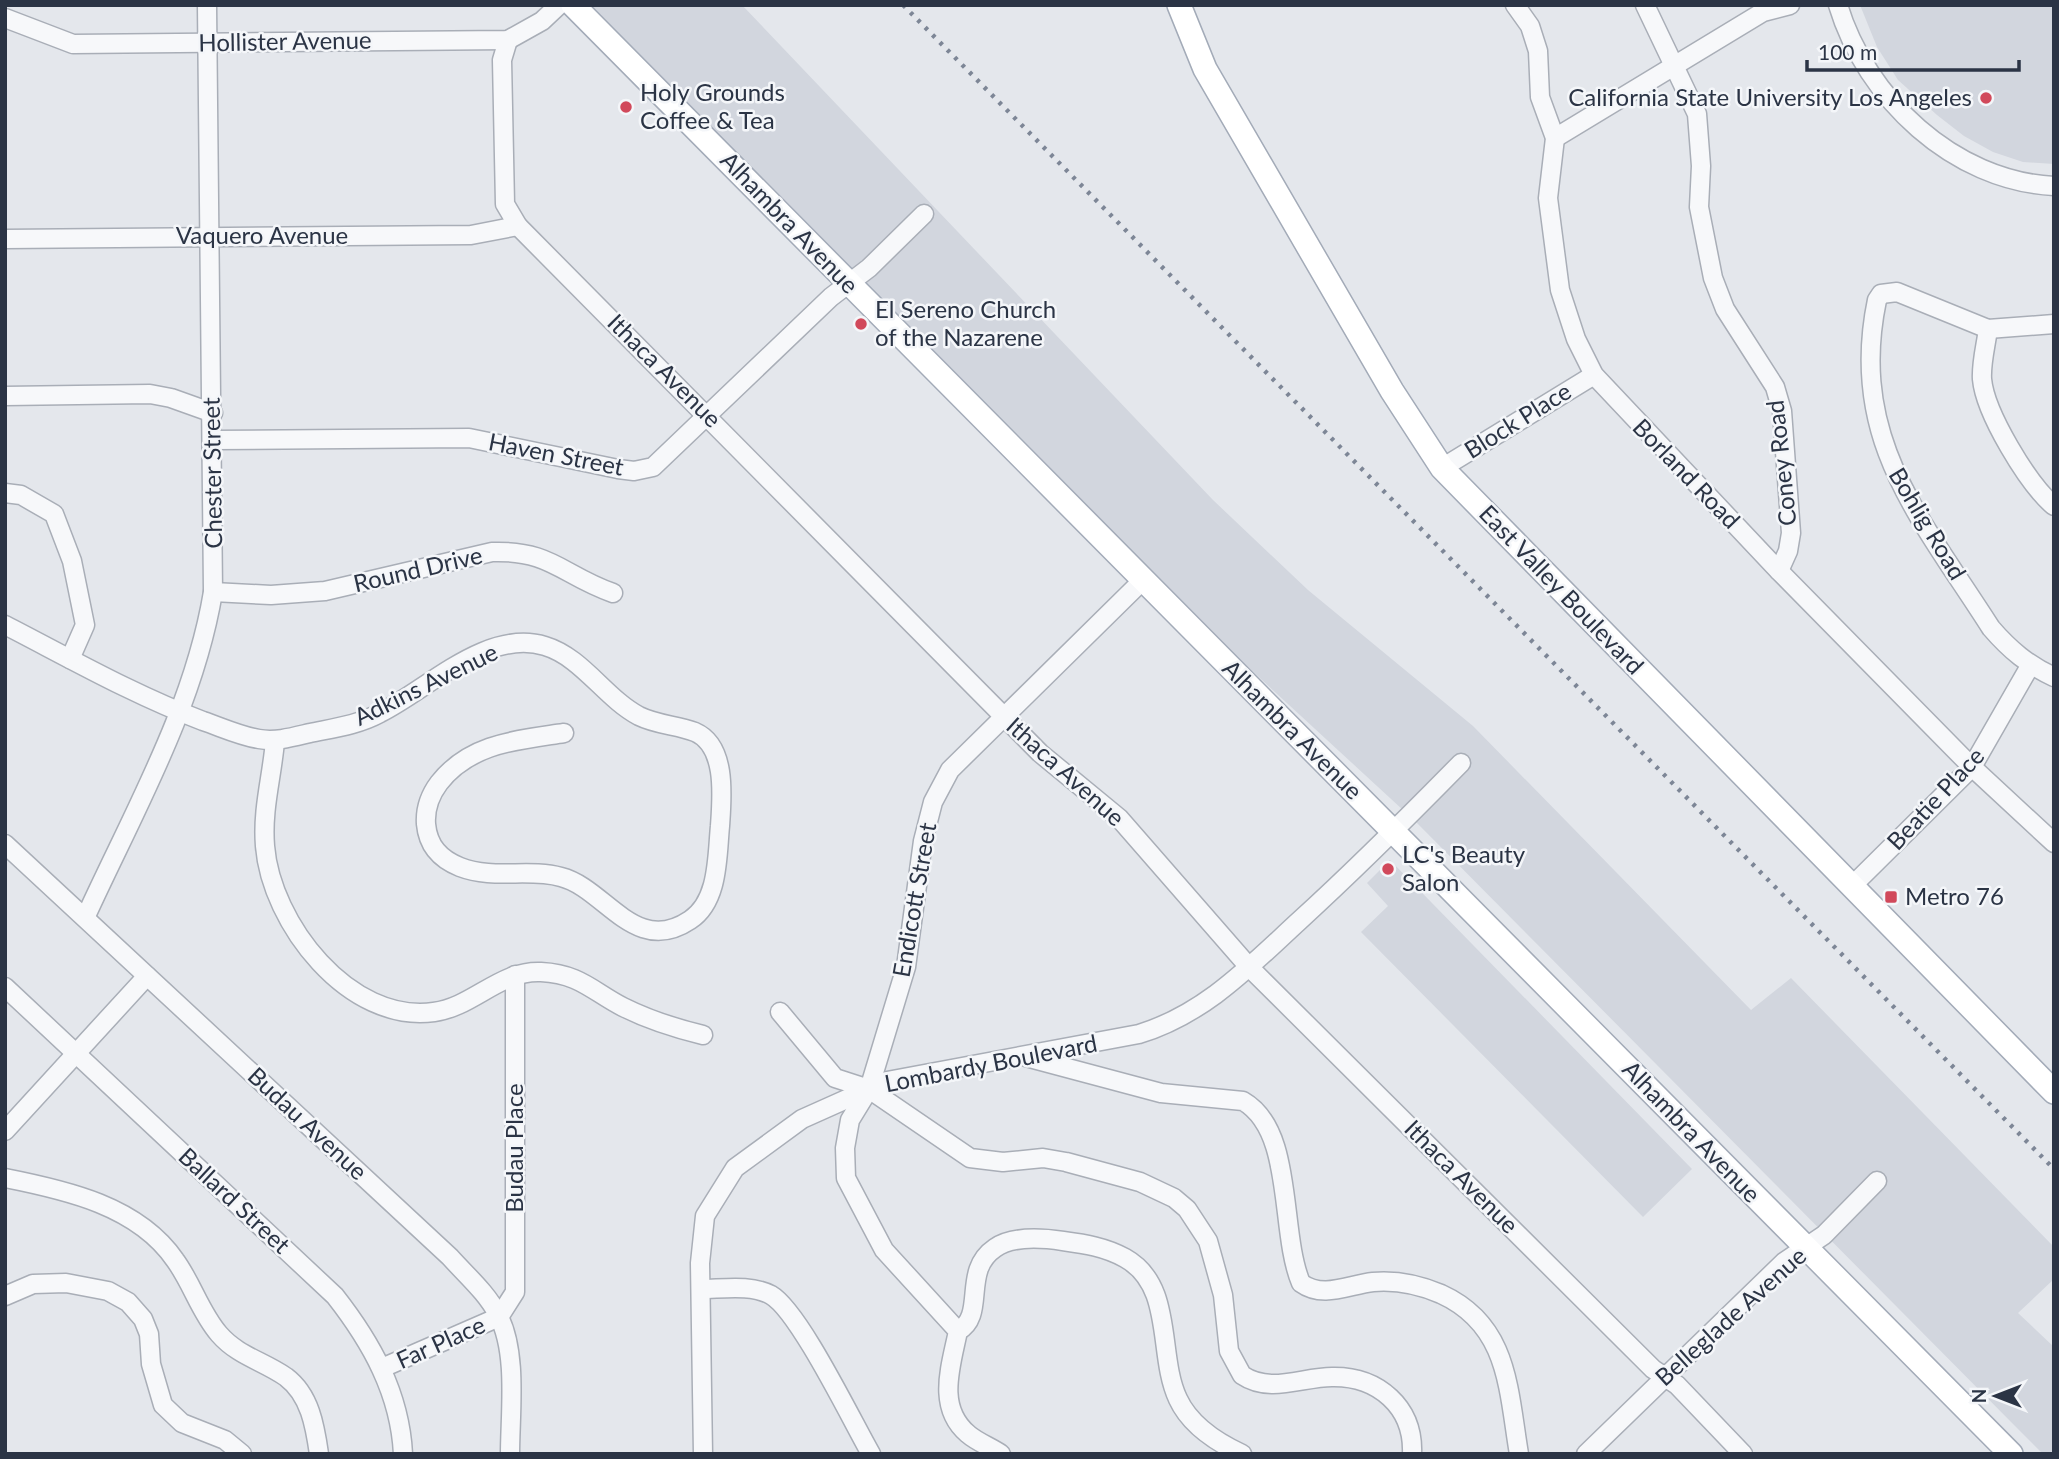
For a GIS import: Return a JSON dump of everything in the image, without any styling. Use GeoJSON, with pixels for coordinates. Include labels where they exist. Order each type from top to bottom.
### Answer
{"type":"FeatureCollection","features":[{"type":"Feature","properties":{"kind":"main road","name":"Alhambra Avenue"},"geometry":{"type":"LineString","coordinates":[[573,5],[805,235],[849,285],[1059,494],[1142,581],[1336,772],[1393,833],[1456,892],[2011,1454]]}},
{"type":"Feature","properties":{"kind":"main road","name":"East Valley Boulevard"},"geometry":{"type":"LineString","coordinates":[[1179,5],[1205,69],[1392,391],[1442,468],[2054,1092]]}},
{"type":"Feature","properties":{"kind":"street","name":"Chester Street"},"geometry":{"type":"LineString","coordinates":[[86,916],[180,712],[199,662],[213,592],[213,412],[206,5]]}},
{"type":"Feature","properties":{"kind":"street","name":"Hollister Avenue"},"geometry":{"type":"LineString","coordinates":[[5,18],[73,44],[508,40],[542,21],[559,5]]}},
{"type":"Feature","properties":{"kind":"street","name":"Borland Road"},"geometry":{"type":"LineString","coordinates":[[1515,5],[1530,26],[1538,51],[1540,97],[1555,138],[1548,198],[1560,290],[1576,339],[1594,375],[1779,571],[1972,766],[2054,843]]}},
{"type":"Feature","properties":{"kind":"street","name":"Coney Road"},"geometry":{"type":"LineString","coordinates":[[1645,5],[1697,114],[1701,166],[1699,207],[1713,278],[1725,309],[1775,387],[1782,411],[1791,533],[1788,551],[1779,571]]}},
{"type":"Feature","properties":{"kind":"street"},"geometry":{"type":"LineString","coordinates":[[1555,138],[1676,66],[1763,8],[1790,5]]}},
{"type":"Feature","properties":{"kind":"street"},"geometry":{"type":"LineString","coordinates":[[1838,5],[1855,48],[1872,77],[1905,117],[1927,136],[1986,169],[2022,181],[2054,186]]}},
{"type":"Feature","properties":{"kind":"street","name":"Ithaca Avenue"},"geometry":{"type":"LineString","coordinates":[[508,40],[502,60],[505,204],[518,226],[1040,754],[1119,818],[1250,967],[1643,1359],[1665,1376],[1743,1454]]}},
{"type":"Feature","properties":{"kind":"street","name":"Haven Street"},"geometry":{"type":"LineString","coordinates":[[213,440],[469,438],[635,471],[653,467],[831,297],[849,285],[924,214]]}},
{"type":"Feature","properties":{"kind":"street","name":"Vaquero Avenue"},"geometry":{"type":"LineString","coordinates":[[5,239],[471,235],[518,226]]}},
{"type":"Feature","properties":{"kind":"street","name":"Bohlig Road"},"geometry":{"type":"LineString","coordinates":[[1988,329],[1897,292],[1881,293],[1868,352],[1871,387],[1887,459],[1896,478],[1991,628],[2008,648],[2030,666],[2054,677]]}},
{"type":"Feature","properties":{"kind":"street"},"geometry":{"type":"LineString","coordinates":[[2054,324],[1988,329],[1982,377],[1984,393],[2027,478],[2054,506]]}},
{"type":"Feature","properties":{"kind":"street","name":"Block Place"},"geometry":{"type":"LineString","coordinates":[[1442,468],[1594,375]]}},
{"type":"Feature","properties":{"kind":"street"},"geometry":{"type":"LineString","coordinates":[[5,396],[150,394],[213,412]]}},
{"type":"Feature","properties":{"kind":"street"},"geometry":{"type":"LineString","coordinates":[[5,493],[21,495],[54,514],[72,561],[85,625],[71,659]]}},
{"type":"Feature","properties":{"kind":"street","name":"Round Drive"},"geometry":{"type":"LineString","coordinates":[[213,592],[271,595],[325,591],[492,552],[514,551],[552,561],[588,585],[613,593]]}},
{"type":"Feature","properties":{"kind":"street","name":"Endicott Street"},"geometry":{"type":"LineString","coordinates":[[958,1331],[884,1250],[846,1178],[845,1148],[849,1120],[869,1089],[906,967],[923,841],[933,802],[950,770],[1142,581]]}},
{"type":"Feature","properties":{"kind":"street","name":"Adkins Avenue"},"geometry":{"type":"LineString","coordinates":[[5,625],[180,712],[258,739],[275,741],[363,721],[475,655],[524,643],[544,645],[561,653],[637,715],[660,724],[698,733],[713,749],[720,771],[721,811],[716,869],[708,899],[695,918],[677,928],[651,929],[620,917],[581,885],[561,876],[481,873],[458,866],[437,854],[428,838],[425,819],[431,794],[448,772],[475,752],[507,742],[564,733]]}},
{"type":"Feature","properties":{"kind":"street","name":"Beatie Place"},"geometry":{"type":"LineString","coordinates":[[1851,887],[1972,766],[2030,666]]}},
{"type":"Feature","properties":{"kind":"street"},"geometry":{"type":"LineString","coordinates":[[275,741],[264,821],[265,849],[273,885],[298,935],[332,977],[376,1004],[406,1013],[433,1013],[457,1006],[515,975],[538,972],[566,974],[590,984],[620,1006],[661,1025],[703,1035]]}},
{"type":"Feature","properties":{"kind":"street","name":"Lombardy Boulevard"},"geometry":{"type":"LineString","coordinates":[[703,1454],[700,1263],[705,1216],[735,1168],[802,1119],[887,1081],[1110,1041],[1164,1027],[1203,1006],[1250,967],[1393,833],[1461,763]]}},
{"type":"Feature","properties":{"kind":"street","name":"Budau Avenue"},"geometry":{"type":"LineString","coordinates":[[5,844],[86,916],[450,1258],[486,1296],[499,1317],[509,1346],[510,1454]]}},
{"type":"Feature","properties":{"kind":"street","name":"Budau Place"},"geometry":{"type":"LineString","coordinates":[[499,1317],[515,1292],[515,975]]}},
{"type":"Feature","properties":{"kind":"street"},"geometry":{"type":"LineString","coordinates":[[5,1131],[147,976]]}},
{"type":"Feature","properties":{"kind":"street","name":"Ballard Street"},"geometry":{"type":"LineString","coordinates":[[5,987],[335,1296],[371,1345],[382,1368],[396,1413],[403,1454]]}},
{"type":"Feature","properties":{"kind":"street"},"geometry":{"type":"LineString","coordinates":[[780,1012],[835,1077],[869,1089],[970,1158],[1003,1162],[1043,1158],[1066,1162],[1140,1182],[1174,1198],[1187,1209],[1208,1241],[1223,1295],[1229,1350],[1242,1375],[1265,1384],[1332,1377],[1374,1385],[1392,1396],[1404,1410],[1412,1454]]}},
{"type":"Feature","properties":{"kind":"street"},"geometry":{"type":"LineString","coordinates":[[1022,1056],[1161,1093],[1243,1101],[1254,1108],[1273,1136],[1292,1262],[1301,1283],[1319,1291],[1375,1282],[1426,1287],[1472,1312],[1486,1327],[1503,1361],[1519,1454]]}},
{"type":"Feature","properties":{"kind":"street"},"geometry":{"type":"LineString","coordinates":[[5,1178],[99,1203],[126,1216],[159,1240],[174,1258],[218,1334],[238,1352],[286,1377],[297,1389],[311,1414],[319,1454]]}},
{"type":"Feature","properties":{"kind":"street","name":"Belleglade Avenue"},"geometry":{"type":"LineString","coordinates":[[1586,1454],[1784,1262],[1824,1235],[1877,1181]]}},
{"type":"Feature","properties":{"kind":"street"},"geometry":{"type":"LineString","coordinates":[[1001,1454],[969,1436],[950,1410],[948,1380],[958,1331],[967,1326],[973,1315],[973,1283],[982,1262],[995,1247],[1013,1240],[1052,1239],[1100,1247],[1127,1259],[1146,1279],[1158,1301],[1170,1375],[1178,1399],[1192,1420],[1213,1438],[1242,1454]]}},
{"type":"Feature","properties":{"kind":"street"},"geometry":{"type":"LineString","coordinates":[[5,1296],[33,1284],[66,1283],[108,1291],[128,1302],[143,1319],[149,1334],[151,1364],[163,1405],[182,1423],[225,1440],[242,1454]]}},
{"type":"Feature","properties":{"kind":"street"},"geometry":{"type":"LineString","coordinates":[[701,1289],[752,1289],[772,1295],[810,1345],[871,1454]]}},
{"type":"Feature","properties":{"kind":"street","name":"Far Place"},"geometry":{"type":"LineString","coordinates":[[382,1368],[499,1317]]}},
{"type":"Feature","properties":{"kind":"shaded area"},"geometry":{"type":"Polygon","coordinates":[[[583,5],[742,5],[1213,500],[1308,590],[1473,726],[1751,1010],[1791,978],[2054,1247],[2054,1279],[2018,1313],[2054,1347],[2054,1454],[2043,1454],[1416,822],[1147,574],[583,5]]]}},
{"type":"Feature","properties":{"kind":"shaded area","name":"California State University Los Angeles"},"geometry":{"type":"Polygon","coordinates":[[[1860,5],[2054,5],[2054,164],[2023,162],[1993,152],[1964,136],[1937,115],[1898,80],[1877,47],[1860,5]]]}},
{"type":"Feature","properties":{"kind":"shaded area"},"geometry":{"type":"Polygon","coordinates":[[[1390,860],[1692,1169],[1643,1217],[1361,932],[1388,906],[1367,883],[1390,860]]]}},
{"type":"Feature","properties":{"kind":"railway"},"geometry":{"type":"LineString","coordinates":[[903,5],[2054,1169]]}},
{"type":"Feature","properties":{"kind":"place","name":"California State University Los Angeles"},"geometry":{"type":"Point","coordinates":[1986,98]}},
{"type":"Feature","properties":{"kind":"place","name":"Holy Grounds Coffee & Tea"},"geometry":{"type":"Point","coordinates":[626,107]}},
{"type":"Feature","properties":{"kind":"place","name":"El Sereno Church of the Nazarene"},"geometry":{"type":"Point","coordinates":[861,324]}},
{"type":"Feature","properties":{"kind":"place","name":"LC's Beauty Salon"},"geometry":{"type":"Point","coordinates":[1388,869]}},
{"type":"Feature","properties":{"kind":"place","name":"Metro 76"},"geometry":{"type":"Point","coordinates":[1891,897]}}]}
